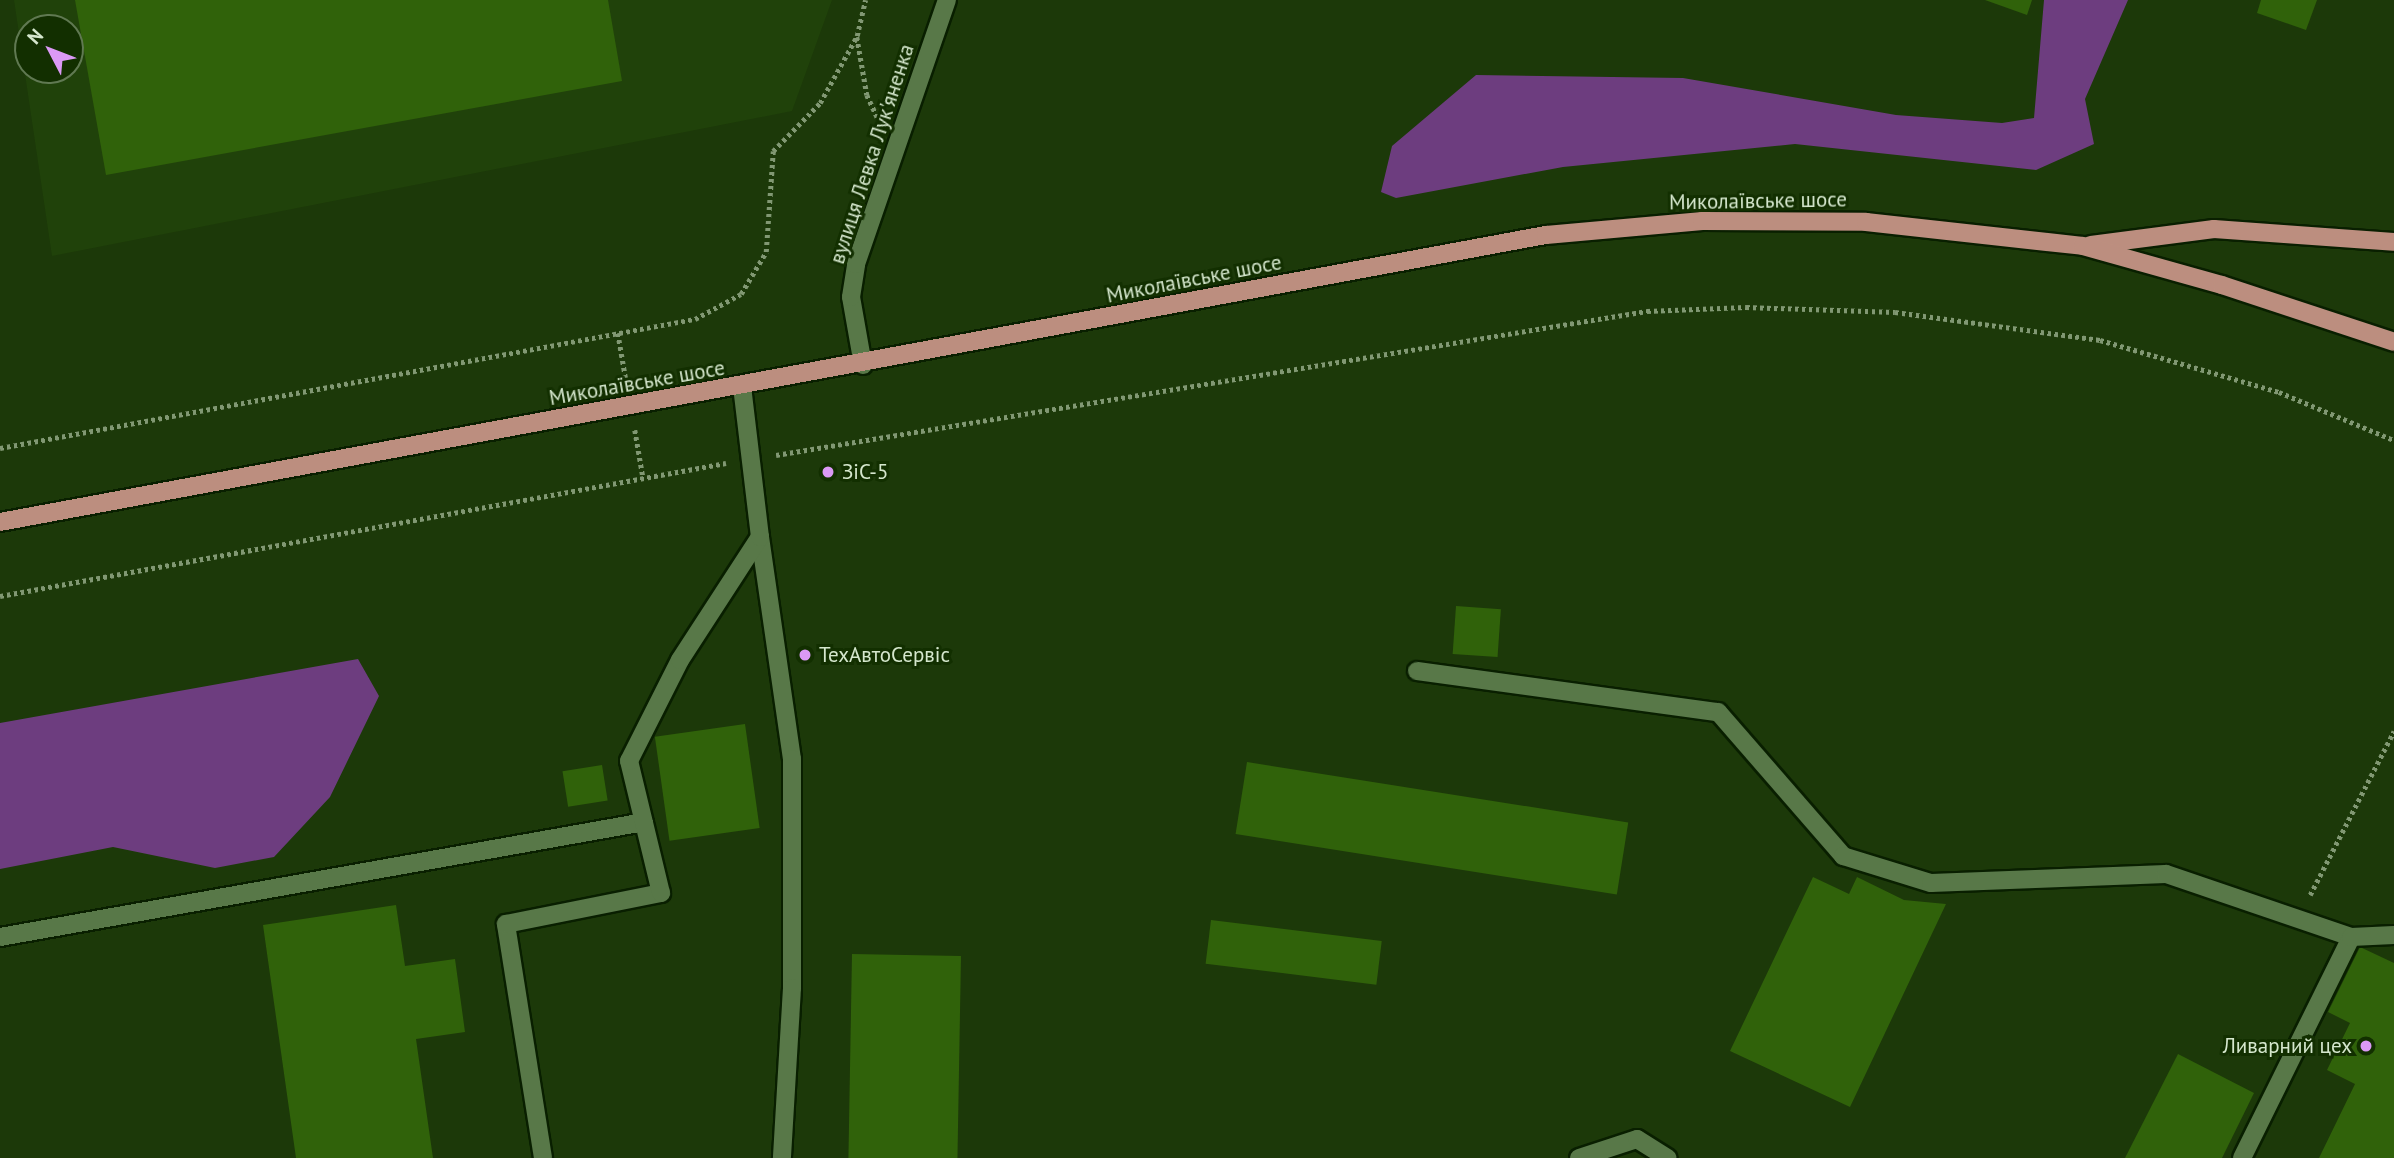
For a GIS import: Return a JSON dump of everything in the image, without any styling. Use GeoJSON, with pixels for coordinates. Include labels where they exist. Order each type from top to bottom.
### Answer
{"type":"FeatureCollection","features":[{"type":"Feature","properties":{"kind":"main road","name":"Миколаївське шосе"},"geometry":{"type":"LineString","coordinates":[[0,522],[863,365],[1546,235],[1702,221],[1866,222],[2083,246],[2222,285],[2394,342]]}},
{"type":"Feature","properties":{"kind":"main road"},"geometry":{"type":"LineString","coordinates":[[2083,246],[2214,229],[2394,242]]}},
{"type":"Feature","properties":{"kind":"street","name":"вулиця Левка Лук'яненка"},"geometry":{"type":"LineString","coordinates":[[863,365],[851,297],[856,264],[947,0]]}},
{"type":"Feature","properties":{"kind":"street"},"geometry":{"type":"LineString","coordinates":[[742,387],[760,537],[792,759],[792,988],[782,1158]]}},
{"type":"Feature","properties":{"kind":"street"},"geometry":{"type":"LineString","coordinates":[[543,1158],[506,924],[661,893],[629,761],[680,660],[760,537]]}},
{"type":"Feature","properties":{"kind":"street"},"geometry":{"type":"LineString","coordinates":[[1417,671],[1718,712],[1843,856],[1931,883],[2166,874],[2351,937],[2394,935]]}},
{"type":"Feature","properties":{"kind":"street"},"geometry":{"type":"LineString","coordinates":[[0,937],[644,822]]}},
{"type":"Feature","properties":{"kind":"street"},"geometry":{"type":"LineString","coordinates":[[2242,1158],[2351,937]]}},
{"type":"Feature","properties":{"kind":"street"},"geometry":{"type":"LineString","coordinates":[[1578,1158],[1637,1139],[1668,1158]]}},
{"type":"Feature","properties":{"kind":"path"},"geometry":{"type":"LineString","coordinates":[[0,449],[695,319],[741,294],[766,252],[773,151],[820,103],[857,36],[865,0]]}},
{"type":"Feature","properties":{"kind":"path"},"geometry":{"type":"LineString","coordinates":[[857,36],[867,95],[880,126],[898,143]]}},
{"type":"Feature","properties":{"kind":"path"},"geometry":{"type":"LineString","coordinates":[[0,596],[750,459],[1633,313],[1746,307],[1895,312],[2100,340],[2279,392],[2394,440]]}},
{"type":"Feature","properties":{"kind":"path"},"geometry":{"type":"LineString","coordinates":[[2298,919],[2394,731]]}},
{"type":"Feature","properties":{"kind":"shaded area"},"geometry":{"type":"Polygon","coordinates":[[[14,0],[832,0],[792,111],[52,256],[26,84],[84,84],[84,14],[16,14],[14,0]]]}},
{"type":"Feature","properties":{"kind":"shaded area"},"geometry":{"type":"Polygon","coordinates":[[[2044,0],[2128,0],[2085,99],[2094,144],[2036,170],[1795,144],[1563,167],[1396,198],[1381,192],[1392,146],[1476,75],[1683,78],[1896,115],[2002,123],[2034,118],[2044,0]]]}},
{"type":"Feature","properties":{"kind":"shaded area"},"geometry":{"type":"Polygon","coordinates":[[[358,659],[379,696],[330,797],[274,857],[215,868],[113,847],[0,869],[0,723],[358,659]]]}},
{"type":"Feature","properties":{"kind":"building"},"geometry":{"type":"Polygon","coordinates":[[[75,0],[608,0],[622,81],[106,175],[84,51],[84,14],[77,14],[75,0]]]}},
{"type":"Feature","properties":{"kind":"building"},"geometry":{"type":"Polygon","coordinates":[[[1985,0],[2032,0],[2027,15],[1985,0]]]}},
{"type":"Feature","properties":{"kind":"building"},"geometry":{"type":"Polygon","coordinates":[[[2261,0],[2317,0],[2306,30],[2257,13],[2261,0]]]}},
{"type":"Feature","properties":{"kind":"building"},"geometry":{"type":"Polygon","coordinates":[[[1456,606],[1501,609],[1498,657],[1453,654],[1456,606]]]}},
{"type":"Feature","properties":{"kind":"building"},"geometry":{"type":"Polygon","coordinates":[[[745,724],[760,828],[669,841],[655,737],[745,724]]]}},
{"type":"Feature","properties":{"kind":"building"},"geometry":{"type":"Polygon","coordinates":[[[1247,762],[1628,822],[1617,894],[1236,834],[1247,762]]]}},
{"type":"Feature","properties":{"kind":"building"},"geometry":{"type":"Polygon","coordinates":[[[602,765],[608,801],[568,807],[562,771],[602,765]]]}},
{"type":"Feature","properties":{"kind":"building"},"geometry":{"type":"Polygon","coordinates":[[[1813,877],[1849,894],[1857,877],[1904,900],[1946,904],[1850,1107],[1730,1051],[1813,877]]]}},
{"type":"Feature","properties":{"kind":"building"},"geometry":{"type":"Polygon","coordinates":[[[396,905],[405,966],[455,959],[465,1032],[416,1039],[433,1158],[296,1158],[263,925],[396,905]]]}},
{"type":"Feature","properties":{"kind":"building"},"geometry":{"type":"Polygon","coordinates":[[[1211,920],[1382,941],[1376,985],[1206,964],[1211,920]]]}},
{"type":"Feature","properties":{"kind":"building","name":"Ливарний цех"},"geometry":{"type":"Polygon","coordinates":[[[2360,947],[2394,963],[2394,1158],[2319,1158],[2355,1084],[2327,1070],[2350,1023],[2328,1012],[2360,947]]]}},
{"type":"Feature","properties":{"kind":"building"},"geometry":{"type":"Polygon","coordinates":[[[852,954],[961,956],[957,1158],[848,1158],[852,954]]]}},
{"type":"Feature","properties":{"kind":"building"},"geometry":{"type":"Polygon","coordinates":[[[2178,1054],[2254,1093],[2222,1158],[2125,1158],[2178,1054]]]}},
{"type":"Feature","properties":{"kind":"place","name":"ЗіС-5"},"geometry":{"type":"Point","coordinates":[828,472]}},
{"type":"Feature","properties":{"kind":"place","name":"ТехАвтоСервіс"},"geometry":{"type":"Point","coordinates":[805,655]}},
{"type":"Feature","properties":{"kind":"place","name":"Ливарний цех"},"geometry":{"type":"Point","coordinates":[2366,1046]}}]}
